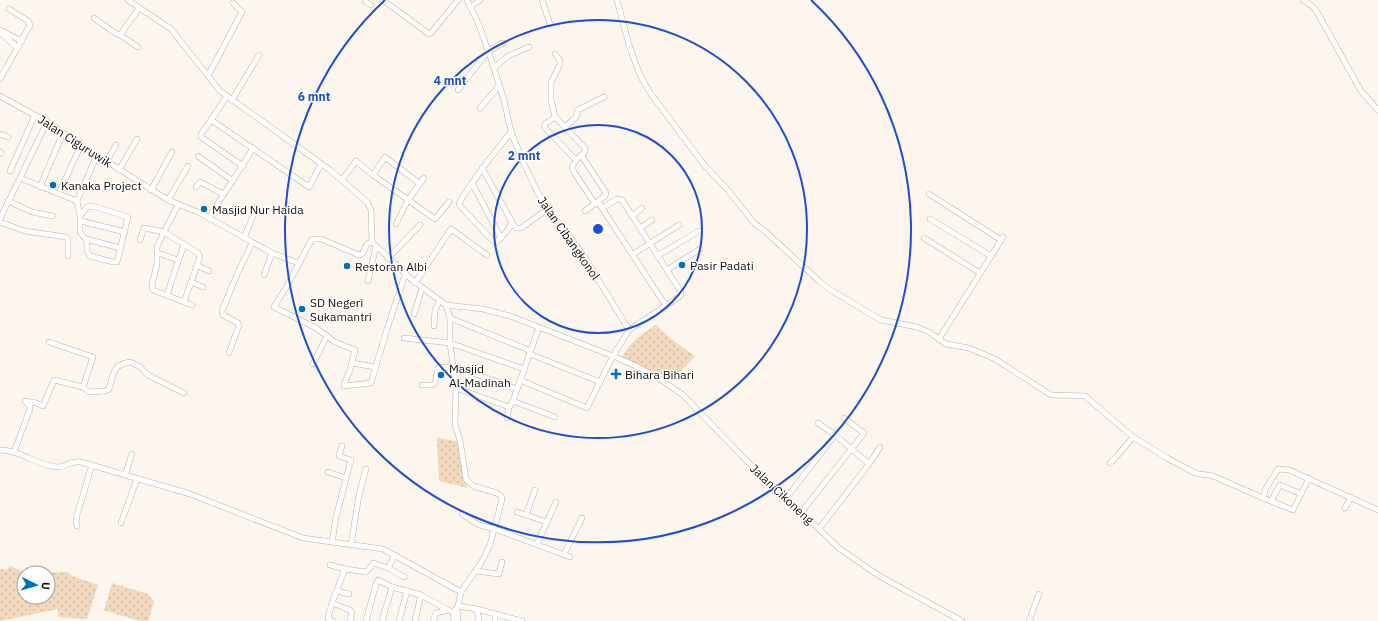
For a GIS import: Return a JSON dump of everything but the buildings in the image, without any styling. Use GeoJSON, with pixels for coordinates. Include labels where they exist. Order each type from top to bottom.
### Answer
{"type":"FeatureCollection","features":[{"type":"Feature","properties":{"kind":"street"},"geometry":{"type":"LineString","coordinates":[[128,0],[171,30],[220,91],[321,164],[342,180],[370,205],[374,244],[368,281]]}},
{"type":"Feature","properties":{"kind":"street"},"geometry":{"type":"LineString","coordinates":[[365,0],[371,5]]}},
{"type":"Feature","properties":{"kind":"street"},"geometry":{"type":"LineString","coordinates":[[383,0],[429,34],[458,0]]}},
{"type":"Feature","properties":{"kind":"street","name":"Jalan Cibangkonol"},"geometry":{"type":"LineString","coordinates":[[467,0],[479,25],[494,68],[504,100],[511,132],[538,193],[548,209],[582,253],[629,330]]}},
{"type":"Feature","properties":{"kind":"street"},"geometry":{"type":"LineString","coordinates":[[470,7],[480,0]]}},
{"type":"Feature","properties":{"kind":"street"},"geometry":{"type":"LineString","coordinates":[[542,0],[550,24]]}},
{"type":"Feature","properties":{"kind":"street"},"geometry":{"type":"LineString","coordinates":[[617,0],[630,48],[642,79],[651,94],[705,166],[727,189],[754,223],[829,289],[881,320],[917,327],[929,332],[946,344],[969,348],[995,359],[1051,395],[1085,396],[1133,437],[1195,473],[1208,474],[1271,502],[1293,510],[1308,478]]}},
{"type":"Feature","properties":{"kind":"street"},"geometry":{"type":"LineString","coordinates":[[1303,0],[1318,12],[1361,91],[1378,110]]}},
{"type":"Feature","properties":{"kind":"street"},"geometry":{"type":"LineString","coordinates":[[208,76],[242,12],[233,3]]}},
{"type":"Feature","properties":{"kind":"street"},"geometry":{"type":"LineString","coordinates":[[120,35],[138,8]]}},
{"type":"Feature","properties":{"kind":"street"},"geometry":{"type":"LineString","coordinates":[[0,79],[29,28],[30,23],[9,9]]}},
{"type":"Feature","properties":{"kind":"street"},"geometry":{"type":"LineString","coordinates":[[94,18],[138,47]]}},
{"type":"Feature","properties":{"kind":"street"},"geometry":{"type":"LineString","coordinates":[[0,31],[22,41]]}},
{"type":"Feature","properties":{"kind":"street"},"geometry":{"type":"LineString","coordinates":[[0,31],[18,48]]}},
{"type":"Feature","properties":{"kind":"street"},"geometry":{"type":"LineString","coordinates":[[458,90],[488,51],[503,43]]}},
{"type":"Feature","properties":{"kind":"street"},"geometry":{"type":"LineString","coordinates":[[494,68],[508,56],[529,47]]}},
{"type":"Feature","properties":{"kind":"street"},"geometry":{"type":"LineString","coordinates":[[555,54],[560,62],[551,83],[551,99],[555,117],[585,147],[585,152],[572,165],[573,170],[596,203],[602,208],[666,306]]}},
{"type":"Feature","properties":{"kind":"street"},"geometry":{"type":"LineString","coordinates":[[232,100],[259,55]]}},
{"type":"Feature","properties":{"kind":"street"},"geometry":{"type":"LineString","coordinates":[[480,108],[499,86]]}},
{"type":"Feature","properties":{"kind":"street","name":"Jalan Ciguruwik"},"geometry":{"type":"LineString","coordinates":[[0,96],[47,122],[106,162],[168,200],[209,218],[272,253],[298,263]]}},
{"type":"Feature","properties":{"kind":"street"},"geometry":{"type":"LineString","coordinates":[[227,96],[201,137],[242,166]]}},
{"type":"Feature","properties":{"kind":"street"},"geometry":{"type":"LineString","coordinates":[[565,127],[574,119],[580,109],[604,97]]}},
{"type":"Feature","properties":{"kind":"street"},"geometry":{"type":"LineString","coordinates":[[10,171],[35,115]]}},
{"type":"Feature","properties":{"kind":"street"},"geometry":{"type":"LineString","coordinates":[[555,117],[545,124],[544,127],[576,160]]}},
{"type":"Feature","properties":{"kind":"street"},"geometry":{"type":"LineString","coordinates":[[211,120],[309,187],[321,164]]}},
{"type":"Feature","properties":{"kind":"street"},"geometry":{"type":"LineString","coordinates":[[47,122],[0,221],[25,231],[66,237],[68,239],[68,256]]}},
{"type":"Feature","properties":{"kind":"street"},"geometry":{"type":"LineString","coordinates":[[511,132],[482,168],[460,202],[460,206],[493,241],[496,242],[501,238],[512,224]]}},
{"type":"Feature","properties":{"kind":"street"},"geometry":{"type":"LineString","coordinates":[[0,134],[8,138]]}},
{"type":"Feature","properties":{"kind":"street"},"geometry":{"type":"LineString","coordinates":[[40,186],[63,134]]}},
{"type":"Feature","properties":{"kind":"street"},"geometry":{"type":"LineString","coordinates":[[119,170],[137,139]]}},
{"type":"Feature","properties":{"kind":"street"},"geometry":{"type":"LineString","coordinates":[[59,194],[80,145]]}},
{"type":"Feature","properties":{"kind":"street"},"geometry":{"type":"LineString","coordinates":[[106,162],[116,145]]}},
{"type":"Feature","properties":{"kind":"street"},"geometry":{"type":"LineString","coordinates":[[209,218],[253,148]]}},
{"type":"Feature","properties":{"kind":"street"},"geometry":{"type":"LineString","coordinates":[[151,190],[172,152]]}},
{"type":"Feature","properties":{"kind":"street"},"geometry":{"type":"LineString","coordinates":[[97,155],[77,201],[80,219],[80,234],[86,239],[120,248]]}},
{"type":"Feature","properties":{"kind":"street"},"geometry":{"type":"LineString","coordinates":[[581,155],[606,192],[605,196],[585,211]]}},
{"type":"Feature","properties":{"kind":"street"},"geometry":{"type":"LineString","coordinates":[[198,156],[233,181]]}},
{"type":"Feature","properties":{"kind":"street"},"geometry":{"type":"LineString","coordinates":[[374,175],[385,158],[420,184]]}},
{"type":"Feature","properties":{"kind":"street"},"geometry":{"type":"LineString","coordinates":[[342,180],[356,161],[434,219],[449,202]]}},
{"type":"Feature","properties":{"kind":"street"},"geometry":{"type":"LineString","coordinates":[[168,200],[188,166]]}},
{"type":"Feature","properties":{"kind":"street"},"geometry":{"type":"LineString","coordinates":[[482,168],[499,196],[512,224],[516,228],[521,228],[548,209]]}},
{"type":"Feature","properties":{"kind":"street"},"geometry":{"type":"LineString","coordinates":[[20,178],[77,201]]}},
{"type":"Feature","properties":{"kind":"street"},"geometry":{"type":"LineString","coordinates":[[396,224],[408,200],[424,178]]}},
{"type":"Feature","properties":{"kind":"street"},"geometry":{"type":"LineString","coordinates":[[196,187],[200,182],[223,194]]}},
{"type":"Feature","properties":{"kind":"street"},"geometry":{"type":"LineString","coordinates":[[472,183],[501,238]]}},
{"type":"Feature","properties":{"kind":"street"},"geometry":{"type":"LineString","coordinates":[[929,194],[1002,238],[939,339]]}},
{"type":"Feature","properties":{"kind":"street"},"geometry":{"type":"LineString","coordinates":[[520,380],[587,408],[613,356],[629,330],[681,295],[681,292],[650,243],[619,199],[602,208]]}},
{"type":"Feature","properties":{"kind":"street"},"geometry":{"type":"LineString","coordinates":[[8,202],[32,212],[53,216]]}},
{"type":"Feature","properties":{"kind":"street"},"geometry":{"type":"LineString","coordinates":[[178,205],[157,247],[157,264],[152,285],[153,290],[192,305]]}},
{"type":"Feature","properties":{"kind":"street"},"geometry":{"type":"LineString","coordinates":[[80,219],[87,207],[92,206],[127,216],[129,218],[116,262],[92,256],[87,253],[88,242],[86,239]]}},
{"type":"Feature","properties":{"kind":"street"},"geometry":{"type":"LineString","coordinates":[[632,216],[642,208]]}},
{"type":"Feature","properties":{"kind":"street"},"geometry":{"type":"LineString","coordinates":[[244,238],[254,214]]}},
{"type":"Feature","properties":{"kind":"street"},"geometry":{"type":"LineString","coordinates":[[80,219],[124,232]]}},
{"type":"Feature","properties":{"kind":"street"},"geometry":{"type":"LineString","coordinates":[[930,219],[991,256]]}},
{"type":"Feature","properties":{"kind":"street"},"geometry":{"type":"LineString","coordinates":[[640,228],[652,220]]}},
{"type":"Feature","properties":{"kind":"street"},"geometry":{"type":"LineString","coordinates":[[388,258],[420,225]]}},
{"type":"Feature","properties":{"kind":"street"},"geometry":{"type":"LineString","coordinates":[[633,254],[679,225]]}},
{"type":"Feature","properties":{"kind":"street"},"geometry":{"type":"LineString","coordinates":[[140,240],[144,228],[164,232],[199,255],[197,266],[184,302]]}},
{"type":"Feature","properties":{"kind":"street"},"geometry":{"type":"LineString","coordinates":[[415,283],[451,229],[487,255]]}},
{"type":"Feature","properties":{"kind":"street"},"geometry":{"type":"LineString","coordinates":[[657,256],[699,231]]}},
{"type":"Feature","properties":{"kind":"street"},"geometry":{"type":"LineString","coordinates":[[924,238],[980,273]]}},
{"type":"Feature","properties":{"kind":"street"},"geometry":{"type":"LineString","coordinates":[[406,275],[371,383],[344,386],[355,350],[274,307],[287,286],[311,240],[314,239],[321,239],[359,256],[363,253],[366,244],[374,244],[415,283],[446,305],[450,318],[450,343],[456,388],[456,424],[466,479],[473,486],[497,493],[502,499],[490,545],[476,571],[461,592],[455,610],[454,621]]}},
{"type":"Feature","properties":{"kind":"street"},"geometry":{"type":"LineString","coordinates":[[229,353],[239,324],[223,315],[222,311],[252,243]]}},
{"type":"Feature","properties":{"kind":"street"},"geometry":{"type":"LineString","coordinates":[[167,296],[184,245]]}},
{"type":"Feature","properties":{"kind":"street"},"geometry":{"type":"LineString","coordinates":[[667,270],[700,249]]}},
{"type":"Feature","properties":{"kind":"street"},"geometry":{"type":"LineString","coordinates":[[158,253],[178,260]]}},
{"type":"Feature","properties":{"kind":"street"},"geometry":{"type":"LineString","coordinates":[[264,275],[272,253]]}},
{"type":"Feature","properties":{"kind":"street"},"geometry":{"type":"LineString","coordinates":[[197,266],[209,271]]}},
{"type":"Feature","properties":{"kind":"street"},"geometry":{"type":"LineString","coordinates":[[191,282],[203,287]]}},
{"type":"Feature","properties":{"kind":"street"},"geometry":{"type":"LineString","coordinates":[[414,314],[422,288]]}},
{"type":"Feature","properties":{"kind":"street"},"geometry":{"type":"LineString","coordinates":[[434,326],[435,313],[440,300]]}},
{"type":"Feature","properties":{"kind":"street","name":"Jalan Cikoneng"},"geometry":{"type":"LineString","coordinates":[[446,305],[495,311],[613,356],[660,379],[683,395],[746,460],[840,549],[882,577],[962,621]]}},
{"type":"Feature","properties":{"kind":"street"},"geometry":{"type":"LineString","coordinates":[[450,318],[600,382]]}},
{"type":"Feature","properties":{"kind":"street"},"geometry":{"type":"LineString","coordinates":[[507,418],[509,407],[513,401],[539,329]]}},
{"type":"Feature","properties":{"kind":"street"},"geometry":{"type":"LineString","coordinates":[[313,364],[327,336]]}},
{"type":"Feature","properties":{"kind":"street"},"geometry":{"type":"LineString","coordinates":[[404,338],[450,343],[524,369]]}},
{"type":"Feature","properties":{"kind":"street"},"geometry":{"type":"LineString","coordinates":[[49,342],[94,357],[83,387]]}},
{"type":"Feature","properties":{"kind":"street"},"geometry":{"type":"LineString","coordinates":[[14,452],[30,409],[30,406],[25,401],[43,406],[54,380],[83,387],[88,392],[95,393],[108,390],[117,367],[130,362],[138,366],[148,375],[184,393]]}},
{"type":"Feature","properties":{"kind":"street"},"geometry":{"type":"LineString","coordinates":[[352,362],[376,367]]}},
{"type":"Feature","properties":{"kind":"street"},"geometry":{"type":"LineString","coordinates":[[422,385],[433,385],[435,383],[439,367],[453,367],[517,389]]}},
{"type":"Feature","properties":{"kind":"street"},"geometry":{"type":"LineString","coordinates":[[456,388],[509,407]]}},
{"type":"Feature","properties":{"kind":"street"},"geometry":{"type":"LineString","coordinates":[[513,401],[555,417]]}},
{"type":"Feature","properties":{"kind":"street"},"geometry":{"type":"LineString","coordinates":[[802,512],[864,433],[844,418]]}},
{"type":"Feature","properties":{"kind":"street"},"geometry":{"type":"LineString","coordinates":[[818,423],[835,435],[869,464]]}},
{"type":"Feature","properties":{"kind":"street"},"geometry":{"type":"LineString","coordinates":[[784,496],[791,492],[835,435]]}},
{"type":"Feature","properties":{"kind":"street"},"geometry":{"type":"LineString","coordinates":[[1110,463],[1133,437]]}},
{"type":"Feature","properties":{"kind":"street"},"geometry":{"type":"LineString","coordinates":[[332,542],[336,517],[351,460],[339,456],[342,446]]}},
{"type":"Feature","properties":{"kind":"street"},"geometry":{"type":"LineString","coordinates":[[819,529],[869,464],[880,447]]}},
{"type":"Feature","properties":{"kind":"street"},"geometry":{"type":"LineString","coordinates":[[0,450],[14,452],[57,468],[75,461],[92,465],[190,494],[303,538],[383,549],[461,592]]}},
{"type":"Feature","properties":{"kind":"street"},"geometry":{"type":"LineString","coordinates":[[125,475],[132,454]]}},
{"type":"Feature","properties":{"kind":"street"},"geometry":{"type":"LineString","coordinates":[[77,526],[76,515],[92,465]]}},
{"type":"Feature","properties":{"kind":"street"},"geometry":{"type":"LineString","coordinates":[[351,545],[359,495],[366,469]]}},
{"type":"Feature","properties":{"kind":"street"},"geometry":{"type":"LineString","coordinates":[[1263,498],[1266,488],[1278,469],[1288,470],[1378,510]]}},
{"type":"Feature","properties":{"kind":"street"},"geometry":{"type":"LineString","coordinates":[[328,472],[346,478]]}},
{"type":"Feature","properties":{"kind":"street"},"geometry":{"type":"LineString","coordinates":[[121,523],[137,479]]}},
{"type":"Feature","properties":{"kind":"street"},"geometry":{"type":"LineString","coordinates":[[1271,502],[1280,485],[1301,494]]}},
{"type":"Feature","properties":{"kind":"street"},"geometry":{"type":"LineString","coordinates":[[526,515],[535,490]]}},
{"type":"Feature","properties":{"kind":"street"},"geometry":{"type":"LineString","coordinates":[[1345,508],[1351,497]]}},
{"type":"Feature","properties":{"kind":"street"},"geometry":{"type":"LineString","coordinates":[[538,544],[556,502]]}},
{"type":"Feature","properties":{"kind":"street"},"geometry":{"type":"LineString","coordinates":[[517,512],[547,522]]}},
{"type":"Feature","properties":{"kind":"street"},"geometry":{"type":"LineString","coordinates":[[462,514],[479,525],[538,544],[570,557]]}},
{"type":"Feature","properties":{"kind":"street"},"geometry":{"type":"LineString","coordinates":[[564,554],[582,518]]}},
{"type":"Feature","properties":{"kind":"street"},"geometry":{"type":"LineString","coordinates":[[388,568],[395,555]]}},
{"type":"Feature","properties":{"kind":"street"},"geometry":{"type":"LineString","coordinates":[[476,571],[499,574],[502,562]]}},
{"type":"Feature","properties":{"kind":"street"},"geometry":{"type":"LineString","coordinates":[[330,565],[366,572],[374,563],[388,568],[404,577]]}},
{"type":"Feature","properties":{"kind":"street"},"geometry":{"type":"LineString","coordinates":[[333,621],[329,620],[328,617],[345,568]]}},
{"type":"Feature","properties":{"kind":"street"},"geometry":{"type":"LineString","coordinates":[[366,621],[376,582],[380,580],[392,587],[421,595],[455,610]]}},
{"type":"Feature","properties":{"kind":"street"},"geometry":{"type":"LineString","coordinates":[[382,621],[392,587]]}},
{"type":"Feature","properties":{"kind":"street"},"geometry":{"type":"LineString","coordinates":[[337,591],[349,594]]}},
{"type":"Feature","properties":{"kind":"street"},"geometry":{"type":"LineString","coordinates":[[399,621],[407,592]]}},
{"type":"Feature","properties":{"kind":"street"},"geometry":{"type":"LineString","coordinates":[[1029,621],[1039,594]]}},
{"type":"Feature","properties":{"kind":"street"},"geometry":{"type":"LineString","coordinates":[[415,621],[421,595]]}},
{"type":"Feature","properties":{"kind":"street"},"geometry":{"type":"LineString","coordinates":[[332,603],[350,610],[352,613],[350,621]]}},
{"type":"Feature","properties":{"kind":"street"},"geometry":{"type":"LineString","coordinates":[[477,609],[478,621]]}},
{"type":"Feature","properties":{"kind":"street"},"geometry":{"type":"LineString","coordinates":[[434,620],[436,613],[477,609],[511,620],[522,621]]}},
{"type":"Feature","properties":{"kind":"street"},"geometry":{"type":"LineString","coordinates":[[455,610],[458,621]]}},
{"type":"Feature","properties":{"kind":"street"},"geometry":{"type":"LineString","coordinates":[[495,614],[495,621]]}},
{"type":"Feature","properties":{"kind":"shaded area"},"geometry":{"type":"Polygon","coordinates":[[[656,325],[675,342],[695,356],[673,379],[621,359],[636,339],[656,325]]]}},
{"type":"Feature","properties":{"kind":"shaded area"},"geometry":{"type":"Polygon","coordinates":[[[437,438],[457,441],[464,477],[468,488],[439,481],[437,438]]]}},
{"type":"Feature","properties":{"kind":"shaded area"},"geometry":{"type":"Polygon","coordinates":[[[10,566],[16,569],[16,605],[56,605],[56,572],[67,572],[72,576],[98,585],[87,619],[58,617],[58,609],[0,621],[1,569],[7,570],[10,566]]]}},
{"type":"Feature","properties":{"kind":"shaded area"},"geometry":{"type":"Polygon","coordinates":[[[112,583],[148,594],[154,602],[148,621],[139,621],[104,610],[112,583]]]}},
{"type":"Feature","properties":{"kind":"place","name":"Kanaka Project"},"geometry":{"type":"Point","coordinates":[53,185]}},
{"type":"Feature","properties":{"kind":"place","name":"Masjid Nur Haida"},"geometry":{"type":"Point","coordinates":[204,209]}},
{"type":"Feature","properties":{"kind":"place","name":"Pasir Padati"},"geometry":{"type":"Point","coordinates":[682,265]}},
{"type":"Feature","properties":{"kind":"place","name":"Restoran Albi"},"geometry":{"type":"Point","coordinates":[347,266]}},
{"type":"Feature","properties":{"kind":"place","name":"SD Negeri Sukamantri"},"geometry":{"type":"Point","coordinates":[302,309]}},
{"type":"Feature","properties":{"kind":"place","name":"Bihara Bihari"},"geometry":{"type":"Point","coordinates":[616,374]}},
{"type":"Feature","properties":{"kind":"place","name":"Masjid Al-Madinah"},"geometry":{"type":"Point","coordinates":[441,375]}}]}
